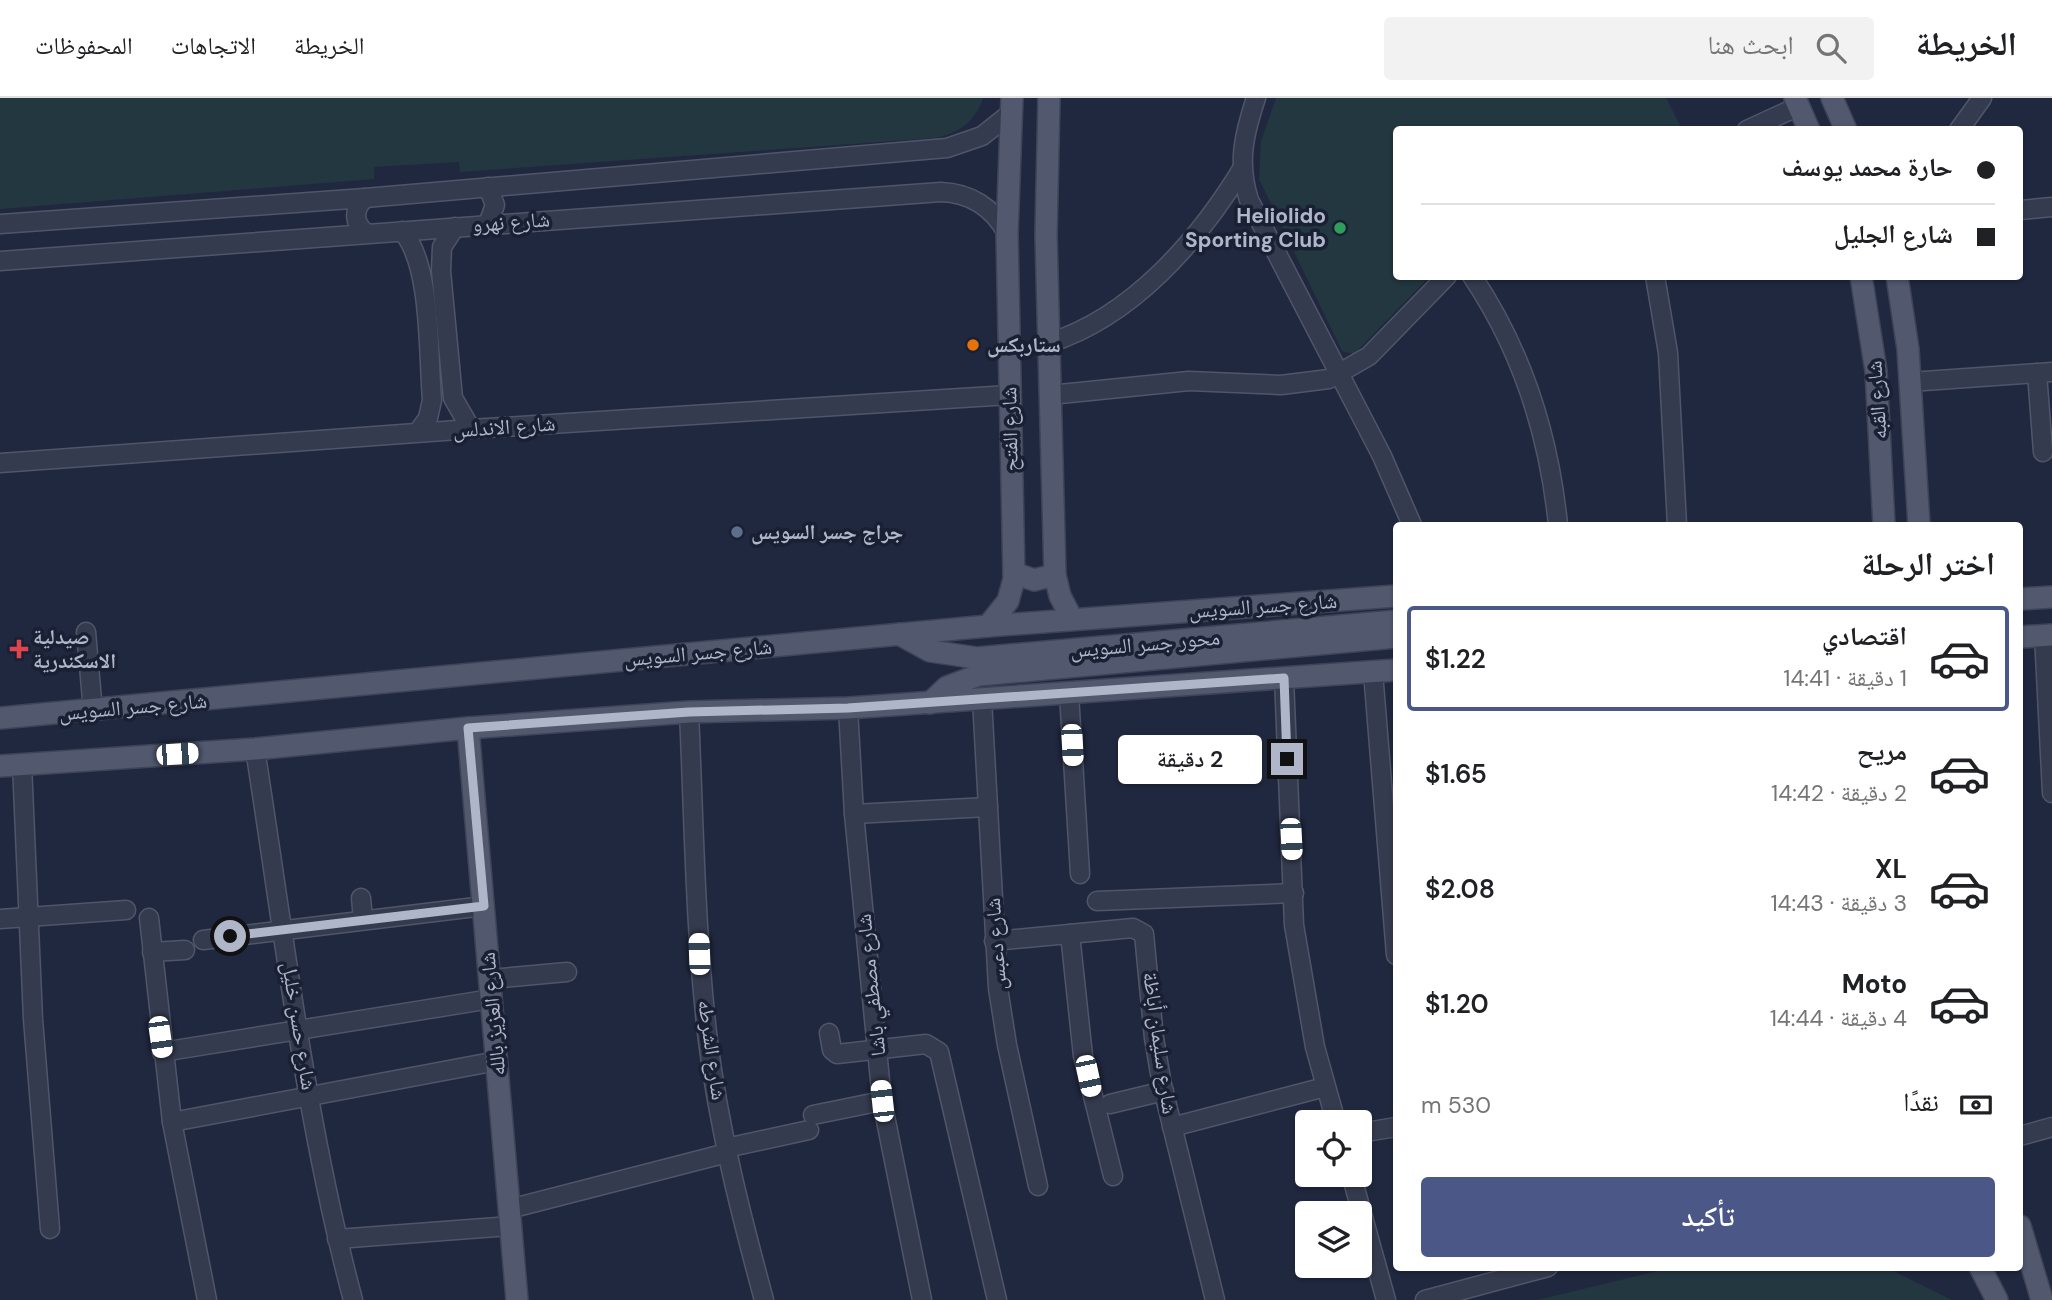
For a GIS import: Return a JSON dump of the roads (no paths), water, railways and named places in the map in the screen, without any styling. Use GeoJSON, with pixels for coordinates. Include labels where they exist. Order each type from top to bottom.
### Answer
{"type":"FeatureCollection","features":[{"type":"Feature","properties":{"kind":"main road","name":"شارع الفتح"},"geometry":{"type":"LineString","coordinates":[[1049,98],[1046,234],[1055,575],[1058,591],[1072,619]]}},
{"type":"Feature","properties":{"kind":"main road"},"geometry":{"type":"LineString","coordinates":[[1832,98],[1844,126]]}},
{"type":"Feature","properties":{"kind":"main road"},"geometry":{"type":"LineString","coordinates":[[1797,102],[1807,126]]}},
{"type":"Feature","properties":{"kind":"main road","name":"شارع الفتح"},"geometry":{"type":"LineString","coordinates":[[988,626],[1007,601],[1014,573],[1007,233],[1011,105]]}},
{"type":"Feature","properties":{"kind":"main road"},"geometry":{"type":"LineString","coordinates":[[1007,233],[1046,234]]}},
{"type":"Feature","properties":{"kind":"main road","name":"شارع القبه"},"geometry":{"type":"LineString","coordinates":[[1862,280],[1876,371],[1884,522]]}},
{"type":"Feature","properties":{"kind":"main road","name":"شارع القبه"},"geometry":{"type":"LineString","coordinates":[[1897,280],[1910,382],[1919,522]]}},
{"type":"Feature","properties":{"kind":"main road"},"geometry":{"type":"LineString","coordinates":[[1014,573],[1034,580],[1055,575]]}},
{"type":"Feature","properties":{"kind":"main road","name":"شارع جسر السويس"},"geometry":{"type":"LineString","coordinates":[[0,718],[988,626],[1393,596]]}},
{"type":"Feature","properties":{"kind":"main road"},"geometry":{"type":"LineString","coordinates":[[2023,599],[2052,597]]}},
{"type":"Feature","properties":{"kind":"main road"},"geometry":{"type":"LineString","coordinates":[[2023,610],[2052,608]]}},
{"type":"Feature","properties":{"kind":"main road","name":"محور جسر السويس"},"geometry":{"type":"LineString","coordinates":[[899,634],[930,650],[977,658],[1393,621]]}},
{"type":"Feature","properties":{"kind":"main road"},"geometry":{"type":"LineString","coordinates":[[2023,629],[2049,633]]}},
{"type":"Feature","properties":{"kind":"main road"},"geometry":{"type":"LineString","coordinates":[[2023,637],[2049,633]]}},
{"type":"Feature","properties":{"kind":"main road","name":"محور جسر السويس"},"geometry":{"type":"LineString","coordinates":[[930,703],[947,687],[979,676],[1393,637]]}},
{"type":"Feature","properties":{"kind":"main road"},"geometry":{"type":"LineString","coordinates":[[0,766],[255,749],[468,728],[689,712],[848,708],[1393,670]]}},
{"type":"Feature","properties":{"kind":"main road","name":"شارع العزيز بالله"},"geometry":{"type":"LineString","coordinates":[[468,728],[517,1300]]}},
{"type":"Feature","properties":{"kind":"main road"},"geometry":{"type":"LineString","coordinates":[[2023,1236],[2042,1300]]}},
{"type":"Feature","properties":{"kind":"main road"},"geometry":{"type":"LineString","coordinates":[[1982,1271],[1997,1300]]}},
{"type":"Feature","properties":{"kind":"street"},"geometry":{"type":"LineString","coordinates":[[1256,98],[1244,135],[1242,169],[1249,200],[1378,448],[1411,522]]}},
{"type":"Feature","properties":{"kind":"street"},"geometry":{"type":"LineString","coordinates":[[1962,126],[1982,98]]}},
{"type":"Feature","properties":{"kind":"street"},"geometry":{"type":"LineString","coordinates":[[1754,126],[1797,102]]}},
{"type":"Feature","properties":{"kind":"street","name":"شارع نهرو"},"geometry":{"type":"LineString","coordinates":[[0,224],[365,198],[947,148],[976,140],[1011,105]]}},
{"type":"Feature","properties":{"kind":"street"},"geometry":{"type":"LineString","coordinates":[[1049,343],[1083,329],[1152,279],[1201,228],[1242,169]]}},
{"type":"Feature","properties":{"kind":"street"},"geometry":{"type":"LineString","coordinates":[[488,187],[495,205],[488,223]]}},
{"type":"Feature","properties":{"kind":"street","name":"شارع نهرو"},"geometry":{"type":"LineString","coordinates":[[0,261],[488,223],[941,192],[977,202],[994,215],[1007,233]]}},
{"type":"Feature","properties":{"kind":"street"},"geometry":{"type":"LineString","coordinates":[[365,198],[356,216],[359,226],[366,233]]}},
{"type":"Feature","properties":{"kind":"street"},"geometry":{"type":"LineString","coordinates":[[2023,210],[2052,207]]}},
{"type":"Feature","properties":{"kind":"street"},"geometry":{"type":"LineString","coordinates":[[454,227],[442,247],[441,271],[453,398],[460,415],[471,429]]}},
{"type":"Feature","properties":{"kind":"street"},"geometry":{"type":"LineString","coordinates":[[401,231],[413,245],[419,261],[425,311],[432,400],[428,418],[418,432]]}},
{"type":"Feature","properties":{"kind":"street"},"geometry":{"type":"LineString","coordinates":[[1050,396],[1189,381],[1300,385],[1339,375],[1375,351],[1443,280]]}},
{"type":"Feature","properties":{"kind":"street"},"geometry":{"type":"LineString","coordinates":[[1474,280],[1509,339],[1535,404],[1549,456],[1558,522]]}},
{"type":"Feature","properties":{"kind":"street"},"geometry":{"type":"LineString","coordinates":[[1655,280],[1668,354],[1677,522]]}},
{"type":"Feature","properties":{"kind":"street"},"geometry":{"type":"LineString","coordinates":[[1910,382],[2045,373],[2043,452]]}},
{"type":"Feature","properties":{"kind":"street","name":"شارع الاندلس"},"geometry":{"type":"LineString","coordinates":[[0,463],[418,432],[1009,396]]}},
{"type":"Feature","properties":{"kind":"street"},"geometry":{"type":"LineString","coordinates":[[86,632],[93,711]]}},
{"type":"Feature","properties":{"kind":"street"},"geometry":{"type":"LineString","coordinates":[[2049,633],[2052,793]]}},
{"type":"Feature","properties":{"kind":"street"},"geometry":{"type":"LineString","coordinates":[[1373,672],[1393,918]]}},
{"type":"Feature","properties":{"kind":"street"},"geometry":{"type":"LineString","coordinates":[[1284,678],[1299,966],[1332,1110]]}},
{"type":"Feature","properties":{"kind":"street"},"geometry":{"type":"LineString","coordinates":[[1069,694],[1080,874]]}},
{"type":"Feature","properties":{"kind":"street","name":"شارع دعبس"},"geometry":{"type":"LineString","coordinates":[[982,699],[994,941],[1007,1045],[1038,1186]]}},
{"type":"Feature","properties":{"kind":"street","name":"شارع مصطفي باشا"},"geometry":{"type":"LineString","coordinates":[[848,708],[853,814],[882,1101],[920,1300]]}},
{"type":"Feature","properties":{"kind":"street","name":"شارع الشرطه"},"geometry":{"type":"LineString","coordinates":[[689,712],[699,954],[709,1043],[727,1151],[764,1300]]}},
{"type":"Feature","properties":{"kind":"street","name":"شارع حسن خليل"},"geometry":{"type":"LineString","coordinates":[[255,749],[310,1095],[337,1239],[353,1300]]}},
{"type":"Feature","properties":{"kind":"street"},"geometry":{"type":"LineString","coordinates":[[22,765],[28,917],[50,1228]]}},
{"type":"Feature","properties":{"kind":"street"},"geometry":{"type":"LineString","coordinates":[[853,814],[988,807]]}},
{"type":"Feature","properties":{"kind":"street"},"geometry":{"type":"LineString","coordinates":[[1097,901],[1294,893]]}},
{"type":"Feature","properties":{"kind":"street"},"geometry":{"type":"LineString","coordinates":[[361,898],[363,919]]}},
{"type":"Feature","properties":{"kind":"street"},"geometry":{"type":"LineString","coordinates":[[203,940],[283,928],[484,906]]}},
{"type":"Feature","properties":{"kind":"street"},"geometry":{"type":"LineString","coordinates":[[0,919],[126,909]]}},
{"type":"Feature","properties":{"kind":"street"},"geometry":{"type":"LineString","coordinates":[[149,918],[162,1052],[202,1299]]}},
{"type":"Feature","properties":{"kind":"street","name":"شارع سليمان أباظة"},"geometry":{"type":"LineString","coordinates":[[994,941],[1133,928],[1144,934],[1154,1038],[1164,1091],[1215,1300]]}},
{"type":"Feature","properties":{"kind":"street"},"geometry":{"type":"LineString","coordinates":[[1070,934],[1083,1056],[1113,1176]]}},
{"type":"Feature","properties":{"kind":"street"},"geometry":{"type":"LineString","coordinates":[[152,952],[185,950]]}},
{"type":"Feature","properties":{"kind":"street"},"geometry":{"type":"LineString","coordinates":[[162,1052],[299,1030],[567,972]]}},
{"type":"Feature","properties":{"kind":"street"},"geometry":{"type":"LineString","coordinates":[[829,1033],[832,1050],[837,1055],[926,1044],[939,1052],[997,1300]]}},
{"type":"Feature","properties":{"kind":"street"},"geometry":{"type":"LineString","coordinates":[[172,1122],[497,1061]]}},
{"type":"Feature","properties":{"kind":"street"},"geometry":{"type":"LineString","coordinates":[[1172,1127],[1325,1087]]}},
{"type":"Feature","properties":{"kind":"street"},"geometry":{"type":"LineString","coordinates":[[1110,1104],[1164,1091]]}},
{"type":"Feature","properties":{"kind":"street"},"geometry":{"type":"LineString","coordinates":[[337,1239],[510,1218],[882,1101]]}},
{"type":"Feature","properties":{"kind":"street"},"geometry":{"type":"LineString","coordinates":[[2023,1135],[2052,1127]]}},
{"type":"Feature","properties":{"kind":"street"},"geometry":{"type":"LineString","coordinates":[[1372,1131],[1393,1128]]}},
{"type":"Feature","properties":{"kind":"street"},"geometry":{"type":"LineString","coordinates":[[1355,1187],[1386,1300]]}},
{"type":"Feature","properties":{"kind":"street"},"geometry":{"type":"LineString","coordinates":[[1425,1300],[1446,1298],[1534,1271]]}},
{"type":"Feature","properties":{"kind":"place","name":"Heliolido Sporting Club"},"geometry":{"type":"Point","coordinates":[1340,228]}},
{"type":"Feature","properties":{"kind":"place","name":"ستاربكس"},"geometry":{"type":"Point","coordinates":[973,345]}},
{"type":"Feature","properties":{"kind":"place","name":"جراج جسر السويس"},"geometry":{"type":"Point","coordinates":[737,532]}},
{"type":"Feature","properties":{"kind":"place","name":"صيدلية الاسكندرية"},"geometry":{"type":"Point","coordinates":[19,649]}}]}
